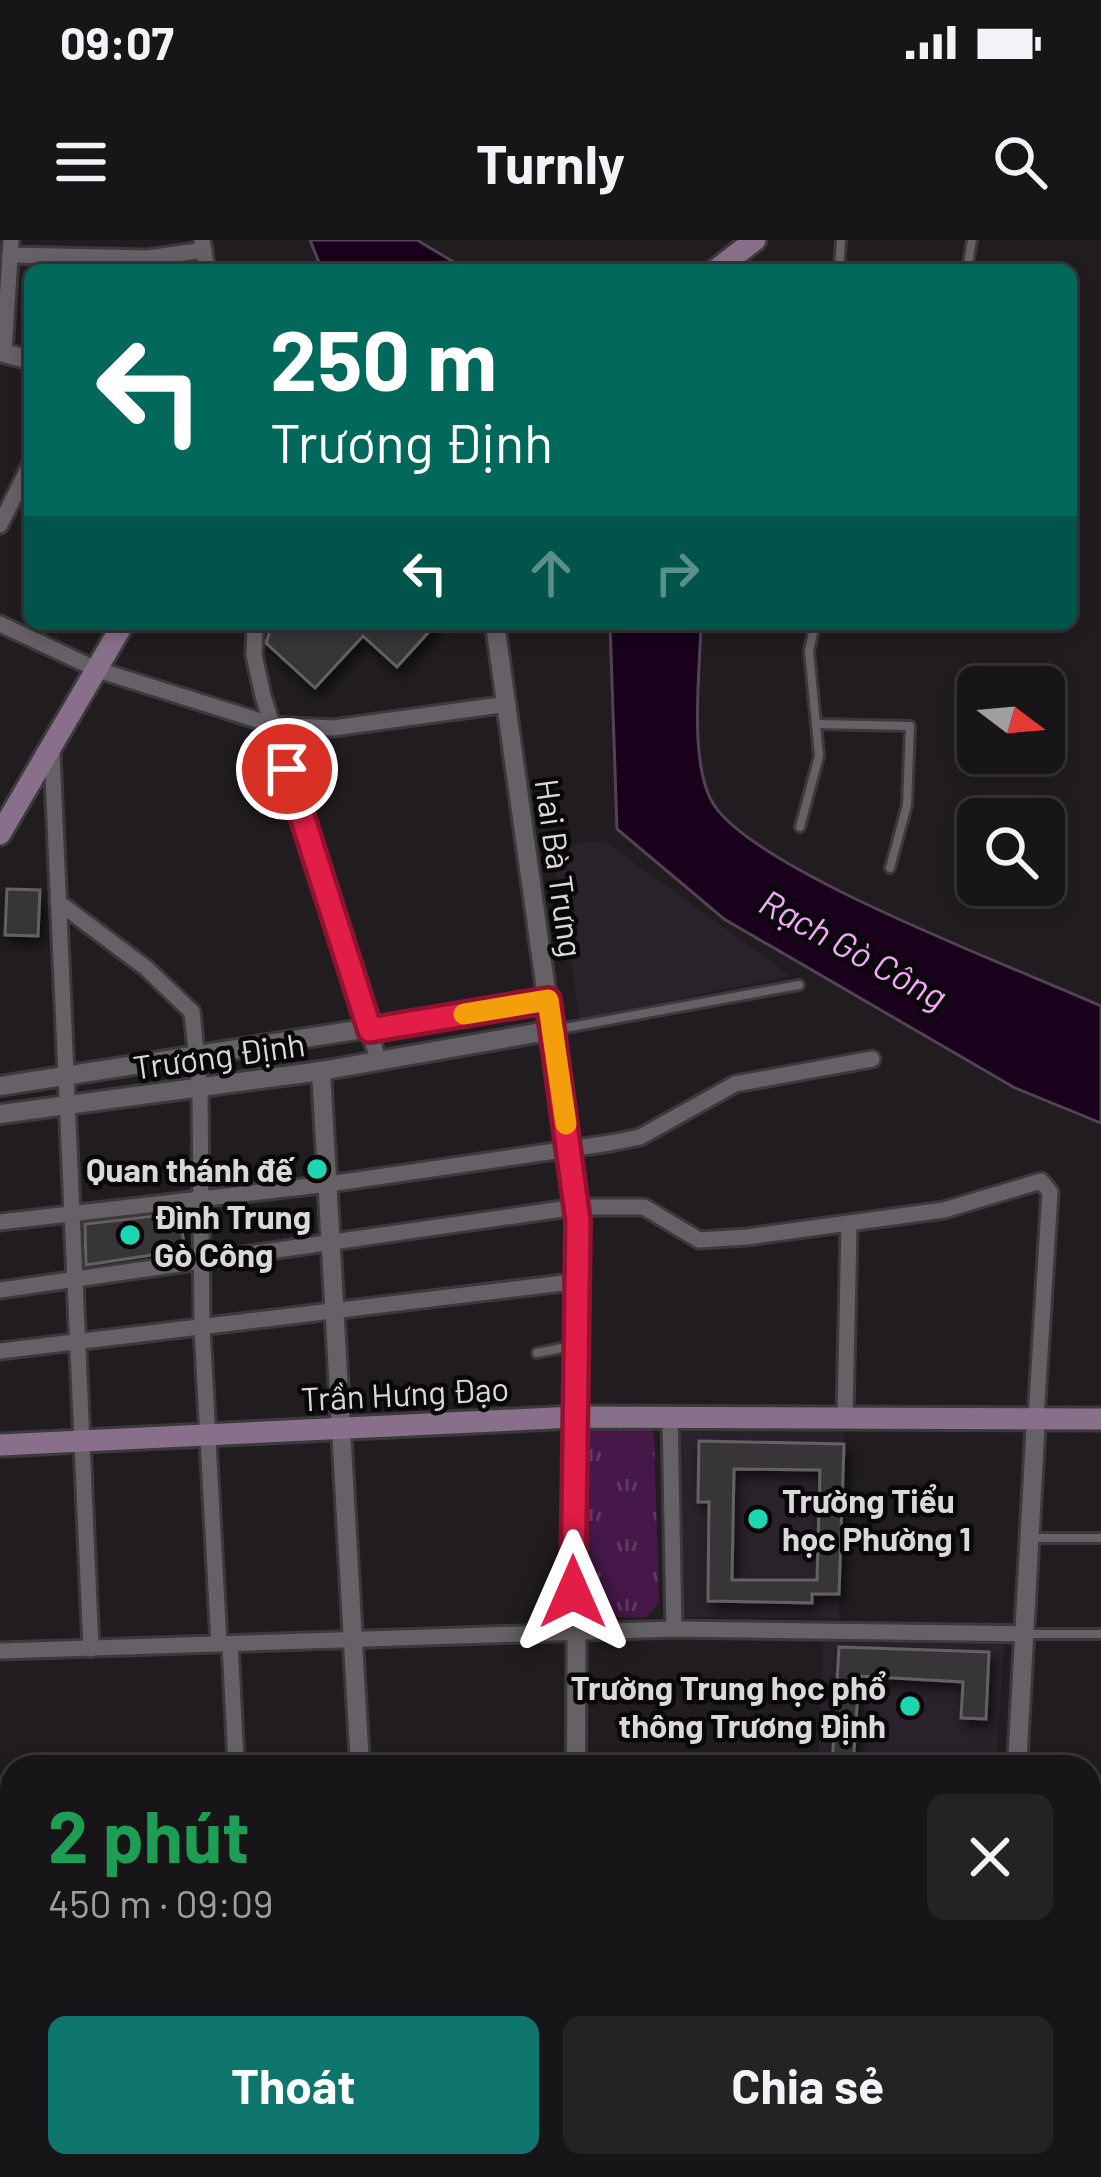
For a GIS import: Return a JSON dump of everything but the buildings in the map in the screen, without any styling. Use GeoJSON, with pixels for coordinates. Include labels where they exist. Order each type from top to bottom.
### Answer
{"type":"FeatureCollection","features":[{"type":"Feature","properties":{"kind":"main road"},"geometry":{"type":"LineString","coordinates":[[724,264],[755,240]]}},
{"type":"Feature","properties":{"kind":"main road"},"geometry":{"type":"LineString","coordinates":[[0,832],[52,753],[120,630]]}},
{"type":"Feature","properties":{"kind":"main road","name":"Trần Hưng Đạo"},"geometry":{"type":"LineString","coordinates":[[0,1445],[574,1417],[1101,1419]]}},
{"type":"Feature","properties":{"kind":"street"},"geometry":{"type":"LineString","coordinates":[[2,352],[11,248],[148,258],[203,245]]}},
{"type":"Feature","properties":{"kind":"street"},"geometry":{"type":"LineString","coordinates":[[0,525],[24,477]]}},
{"type":"Feature","properties":{"kind":"street"},"geometry":{"type":"LineString","coordinates":[[0,624],[98,670],[273,725],[333,728],[508,704]]}},
{"type":"Feature","properties":{"kind":"street"},"geometry":{"type":"LineString","coordinates":[[254,630],[254,655],[273,725],[379,1062]]}},
{"type":"Feature","properties":{"kind":"street","name":"Hai Bà Trưng"},"geometry":{"type":"LineString","coordinates":[[495,630],[576,1207],[580,1281],[574,1417],[576,1755]]}},
{"type":"Feature","properties":{"kind":"street"},"geometry":{"type":"LineString","coordinates":[[52,753],[91,1649]]}},
{"type":"Feature","properties":{"kind":"street"},"geometry":{"type":"LineString","coordinates":[[58,902],[187,1005],[198,1057],[207,1435],[235,1755]]}},
{"type":"Feature","properties":{"kind":"street","name":"Trương Định"},"geometry":{"type":"LineString","coordinates":[[0,1087],[548,1000]]}},
{"type":"Feature","properties":{"kind":"street","name":"Trương Định"},"geometry":{"type":"LineString","coordinates":[[0,1114],[321,1071],[553,1030]]}},
{"type":"Feature","properties":{"kind":"street"},"geometry":{"type":"LineString","coordinates":[[0,1222],[329,1184],[640,1137],[735,1084],[872,1059]]}},
{"type":"Feature","properties":{"kind":"street"},"geometry":{"type":"LineString","coordinates":[[321,1071],[359,1755]]}},
{"type":"Feature","properties":{"kind":"street"},"geometry":{"type":"LineString","coordinates":[[0,1290],[576,1207],[644,1207],[699,1240],[849,1225],[944,1210],[1026,1183],[1048,1185],[1018,1755]]}},
{"type":"Feature","properties":{"kind":"street"},"geometry":{"type":"LineString","coordinates":[[845,1417],[849,1225]]}},
{"type":"Feature","properties":{"kind":"street"},"geometry":{"type":"LineString","coordinates":[[0,1351],[580,1281]]}},
{"type":"Feature","properties":{"kind":"street"},"geometry":{"type":"LineString","coordinates":[[670,1415],[674,1628]]}},
{"type":"Feature","properties":{"kind":"street"},"geometry":{"type":"LineString","coordinates":[[0,1651],[573,1636],[674,1628],[1027,1634]]}},
{"type":"Feature","properties":{"kind":"lane"},"geometry":{"type":"LineString","coordinates":[[800,827],[819,756],[809,651],[814,630]]}},
{"type":"Feature","properties":{"kind":"lane"},"geometry":{"type":"LineString","coordinates":[[818,724],[910,726],[907,805],[890,868]]}},
{"type":"Feature","properties":{"kind":"lane","name":"Trương Định"},"geometry":{"type":"LineString","coordinates":[[553,1030],[799,985]]}},
{"type":"Feature","properties":{"kind":"lane"},"geometry":{"type":"LineString","coordinates":[[537,1353],[578,1344]]}},
{"type":"Feature","properties":{"kind":"lane"},"geometry":{"type":"LineString","coordinates":[[1031,1538],[1101,1538]]}},
{"type":"Feature","properties":{"kind":"lane"},"geometry":{"type":"LineString","coordinates":[[1027,1634],[1101,1634]]}},
{"type":"Feature","properties":{"kind":"shaded area"},"geometry":{"type":"Polygon","coordinates":[[[604,841],[791,976],[580,1019],[552,846],[604,841]]]}},
{"type":"Feature","properties":{"kind":"shaded area","name":"Trường Tiểu học Phường 1"},"geometry":{"type":"Polygon","coordinates":[[[670,1425],[844,1425],[839,1618],[677,1617],[670,1425]]]}},
{"type":"Feature","properties":{"kind":"shaded area","name":"Trường Trung học phổ thông Trương Định"},"geometry":{"type":"Polygon","coordinates":[[[823,1642],[1004,1645],[997,1755],[818,1755],[823,1642]]]}},
{"type":"Feature","properties":{"kind":"green space"},"geometry":{"type":"Polygon","coordinates":[[[586,1423],[644,1423],[654,1434],[659,1602],[647,1617],[585,1618],[586,1423]]]}},
{"type":"Feature","properties":{"kind":"water"},"geometry":{"type":"Polygon","coordinates":[[[310,240],[417,240],[457,264],[320,264],[310,240]]]}},
{"type":"Feature","properties":{"kind":"water","name":"Rạch Gò Công"},"geometry":{"type":"Polygon","coordinates":[[[610,630],[701,630],[698,743],[714,805],[740,831],[834,888],[1101,1006],[1101,1123],[1015,1088],[724,919],[617,829],[610,630]]]}},
{"type":"Feature","properties":{"kind":"slow traffic"},"geometry":{"type":"LineString","coordinates":[[464,1014],[548,1000],[566,1124]]}},
{"type":"Feature","properties":{"kind":"place","name":"Quan thánh đế"},"geometry":{"type":"Point","coordinates":[317,1169]}},
{"type":"Feature","properties":{"kind":"place","name":"Đình Trung Gò Công"},"geometry":{"type":"Point","coordinates":[130,1235]}},
{"type":"Feature","properties":{"kind":"place","name":"Trường Tiểu học Phường 1"},"geometry":{"type":"Point","coordinates":[758,1519]}},
{"type":"Feature","properties":{"kind":"place","name":"Trường Trung học phổ thông Trương Định"},"geometry":{"type":"Point","coordinates":[910,1706]}},
{"type":"Feature","properties":{"kind":"route"},"geometry":{"type":"LineString","coordinates":[[287,769],[370,1030],[548,1000],[578,1221],[573,1592]]}}]}
